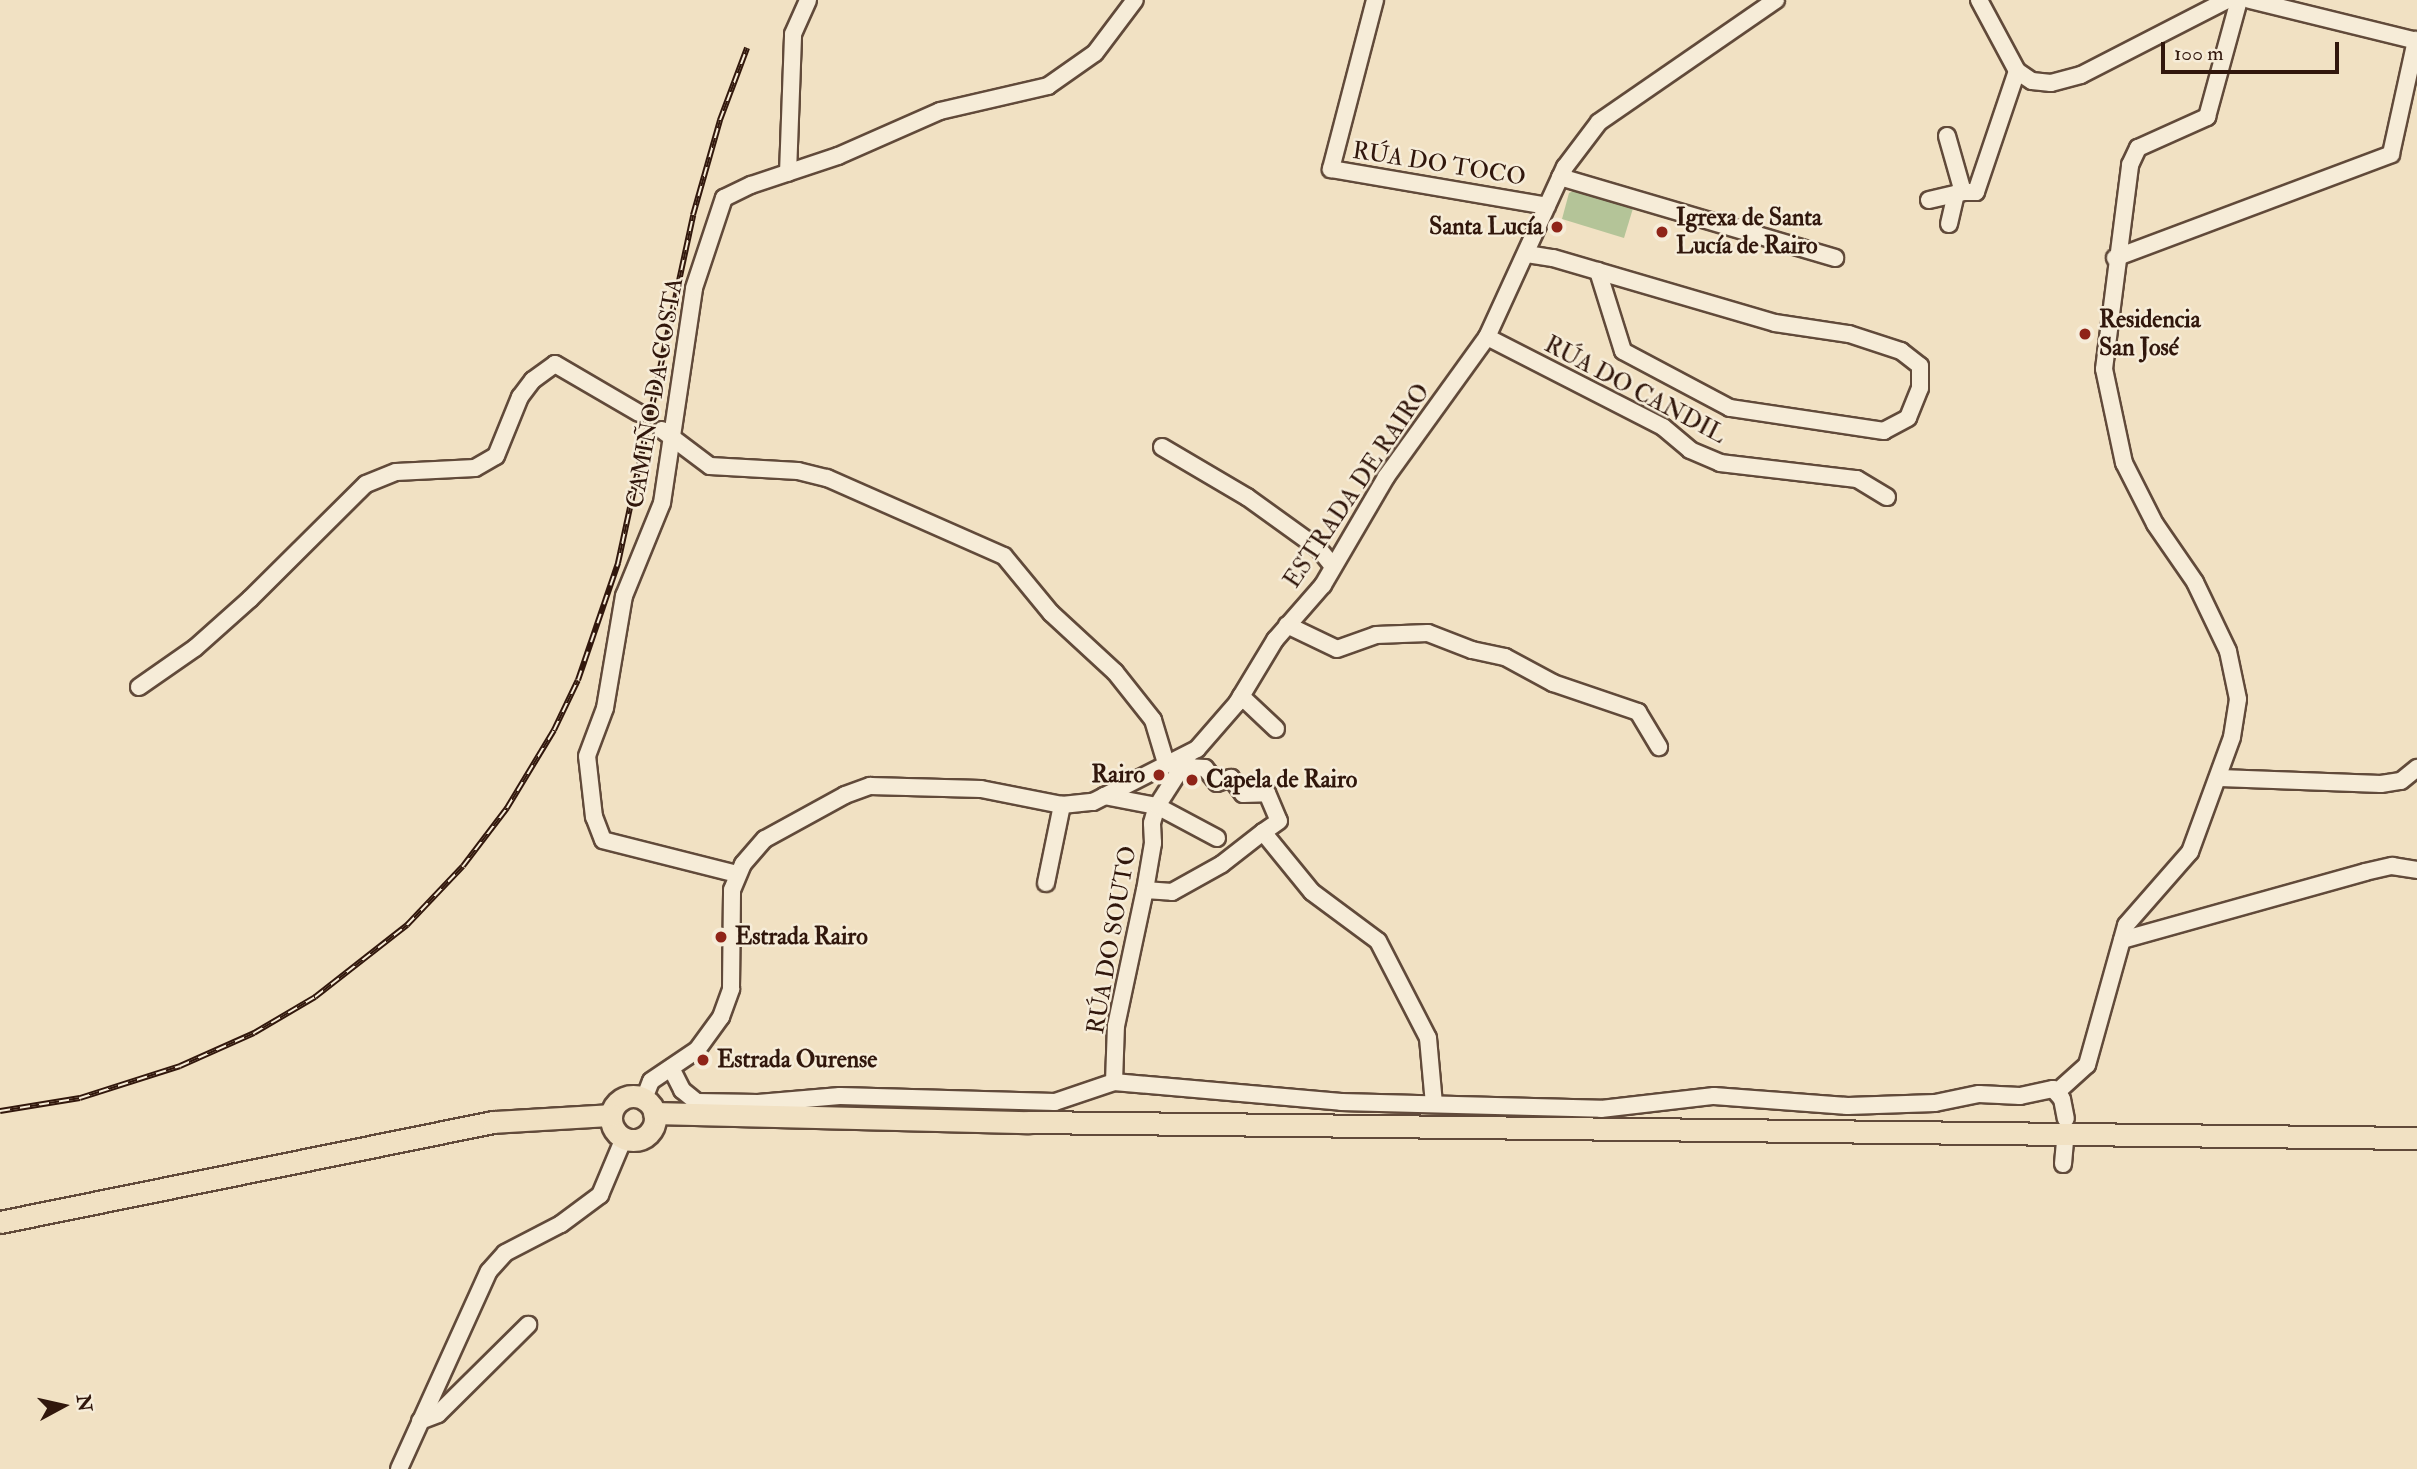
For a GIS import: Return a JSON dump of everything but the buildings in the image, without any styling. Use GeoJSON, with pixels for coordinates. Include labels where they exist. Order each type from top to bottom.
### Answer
{"type":"FeatureCollection","features":[{"type":"Feature","properties":{"kind":"main road"},"geometry":{"type":"LineString","coordinates":[[0,1222],[493,1122],[611,1115],[627,1097],[649,1106],[1028,1122],[2417,1138]]}},
{"type":"Feature","properties":{"kind":"main road"},"geometry":{"type":"LineString","coordinates":[[611,1115],[614,1129],[624,1138],[647,1135],[649,1106]]}},
{"type":"Feature","properties":{"kind":"street"},"geometry":{"type":"LineString","coordinates":[[788,173],[793,34],[808,0]]}},
{"type":"Feature","properties":{"kind":"street","name":"CAMIÑO DA COSTA"},"geometry":{"type":"LineString","coordinates":[[737,874],[603,841],[594,817],[587,756],[605,708],[625,596],[649,543],[694,288],[724,198],[838,156],[940,111],[1048,86],[1095,53],[1135,0]]}},
{"type":"Feature","properties":{"kind":"street","name":"RÚA DO TOCO"},"geometry":{"type":"LineString","coordinates":[[1375,0],[1331,169],[1548,205]]}},
{"type":"Feature","properties":{"kind":"street"},"geometry":{"type":"LineString","coordinates":[[1748,16],[1761,0]]}},
{"type":"Feature","properties":{"kind":"street","name":"ESTRADA DE RAIRO"},"geometry":{"type":"LineString","coordinates":[[649,1106],[651,1082],[704,1042],[725,1007],[731,989],[730,905],[737,874],[765,839],[845,795],[870,786],[981,789],[1062,805],[1104,796],[1166,763],[1187,760],[1241,696],[1287,625],[1333,566],[1386,477],[1487,337],[1560,177],[1599,122],[1702,55],[1748,16],[1776,0]]}},
{"type":"Feature","properties":{"kind":"street"},"geometry":{"type":"LineString","coordinates":[[1979,0],[2017,71],[2032,81],[2051,83],[2081,75],[2227,0]]}},
{"type":"Feature","properties":{"kind":"street"},"geometry":{"type":"LineString","coordinates":[[671,1068],[682,1090],[697,1102],[840,1096],[1055,1102],[1114,1083],[1341,1102],[1601,1108],[1714,1096],[1848,1106],[2058,1091],[2087,1065],[2122,940],[2134,913],[2178,870],[2190,852],[2220,778],[2238,699],[2228,651],[2195,582],[2155,524],[2124,463],[2109,399],[2105,345],[2130,165],[2138,149],[2207,117],[2239,0]]}},
{"type":"Feature","properties":{"kind":"street"},"geometry":{"type":"LineString","coordinates":[[2115,258],[2391,154],[2416,41],[2250,0]]}},
{"type":"Feature","properties":{"kind":"street"},"geometry":{"type":"LineString","coordinates":[[1929,200],[1976,191],[2017,71]]}},
{"type":"Feature","properties":{"kind":"street"},"geometry":{"type":"LineString","coordinates":[[1947,135],[1959,193],[1949,224]]}},
{"type":"Feature","properties":{"kind":"street"},"geometry":{"type":"LineString","coordinates":[[1560,177],[1835,258]]}},
{"type":"Feature","properties":{"kind":"street"},"geometry":{"type":"LineString","coordinates":[[1527,254],[1598,271],[1775,323],[1849,334],[1900,351],[1920,366],[1920,388],[1908,418],[1884,431],[1731,408],[1623,351],[1598,271]]}},
{"type":"Feature","properties":{"kind":"street","name":"RÚA DO CANDIL"},"geometry":{"type":"LineString","coordinates":[[1487,337],[1663,427],[1690,450],[1720,463],[1857,479],[1887,497]]}},
{"type":"Feature","properties":{"kind":"street"},"geometry":{"type":"LineString","coordinates":[[139,687],[168,669],[241,608],[366,484],[396,472],[475,468],[496,456],[520,397],[533,380],[555,364],[639,413]]}},
{"type":"Feature","properties":{"kind":"street"},"geometry":{"type":"LineString","coordinates":[[668,435],[710,466],[798,471],[827,478],[1004,556],[1051,613],[1115,672],[1146,710],[1153,720],[1166,763]]}},
{"type":"Feature","properties":{"kind":"street"},"geometry":{"type":"LineString","coordinates":[[1162,447],[1247,497],[1319,549],[1333,566]]}},
{"type":"Feature","properties":{"kind":"street"},"geometry":{"type":"LineString","coordinates":[[1287,625],[1337,649],[1376,635],[1428,632],[1472,650],[1505,657],[1553,683],[1638,712],[1659,747]]}},
{"type":"Feature","properties":{"kind":"street"},"geometry":{"type":"LineString","coordinates":[[1241,696],[1276,729]]}},
{"type":"Feature","properties":{"kind":"street"},"geometry":{"type":"LineString","coordinates":[[1145,890],[1172,892],[1222,864],[1279,821],[1266,793],[1243,794],[1231,778],[1217,783],[1205,768],[1187,760],[1157,806]]}},
{"type":"Feature","properties":{"kind":"street"},"geometry":{"type":"LineString","coordinates":[[2220,778],[2381,783],[2415,773]]}},
{"type":"Feature","properties":{"kind":"street"},"geometry":{"type":"LineString","coordinates":[[1104,796],[1157,806],[1217,838]]}},
{"type":"Feature","properties":{"kind":"street"},"geometry":{"type":"LineString","coordinates":[[1046,883],[1062,805]]}},
{"type":"Feature","properties":{"kind":"street","name":"RÚA DO SOUTO"},"geometry":{"type":"LineString","coordinates":[[1114,1083],[1116,1027],[1145,890],[1157,806]]}},
{"type":"Feature","properties":{"kind":"street"},"geometry":{"type":"LineString","coordinates":[[1263,832],[1312,892],[1378,941],[1428,1038],[1434,1104]]}},
{"type":"Feature","properties":{"kind":"street"},"geometry":{"type":"LineString","coordinates":[[2122,940],[2365,872],[2392,866],[2417,870]]}},
{"type":"Feature","properties":{"kind":"street"},"geometry":{"type":"LineString","coordinates":[[2058,1091],[2066,1119]]}},
{"type":"Feature","properties":{"kind":"street"},"geometry":{"type":"LineString","coordinates":[[399,1469],[489,1271],[505,1253],[561,1224],[600,1195],[624,1138]]}},
{"type":"Feature","properties":{"kind":"street"},"geometry":{"type":"LineString","coordinates":[[2063,1164],[2065,1143]]}},
{"type":"Feature","properties":{"kind":"street"},"geometry":{"type":"LineString","coordinates":[[419,1421],[438,1414],[528,1325]]}},
{"type":"Feature","properties":{"kind":"green space"},"geometry":{"type":"Polygon","coordinates":[[[1577,189],[1634,205],[1624,238],[1562,219],[1569,193],[1577,189]]]}},
{"type":"Feature","properties":{"kind":"tunnel"},"geometry":{"type":"LineString","coordinates":[[639,413],[662,430]]}},
{"type":"Feature","properties":{"kind":"railway"},"geometry":{"type":"LineString","coordinates":[[0,1111],[80,1098],[180,1066],[254,1033],[315,997],[407,925],[463,866],[507,808],[554,730],[578,680],[618,563],[693,215],[720,120],[747,48]]}},
{"type":"Feature","properties":{"kind":"place","name":"Santa Lucía"},"geometry":{"type":"Point","coordinates":[1557,227]}},
{"type":"Feature","properties":{"kind":"place","name":"Igrexa de Santa Lucía de Rairo"},"geometry":{"type":"Point","coordinates":[1662,232]}},
{"type":"Feature","properties":{"kind":"place","name":"Residencia San José"},"geometry":{"type":"Point","coordinates":[2085,334]}},
{"type":"Feature","properties":{"kind":"place","name":"Rairo"},"geometry":{"type":"Point","coordinates":[1159,775]}},
{"type":"Feature","properties":{"kind":"place","name":"Capela de Rairo"},"geometry":{"type":"Point","coordinates":[1192,780]}},
{"type":"Feature","properties":{"kind":"place","name":"Estrada Rairo"},"geometry":{"type":"Point","coordinates":[721,937]}},
{"type":"Feature","properties":{"kind":"place","name":"Estrada Ourense"},"geometry":{"type":"Point","coordinates":[703,1060]}}]}
